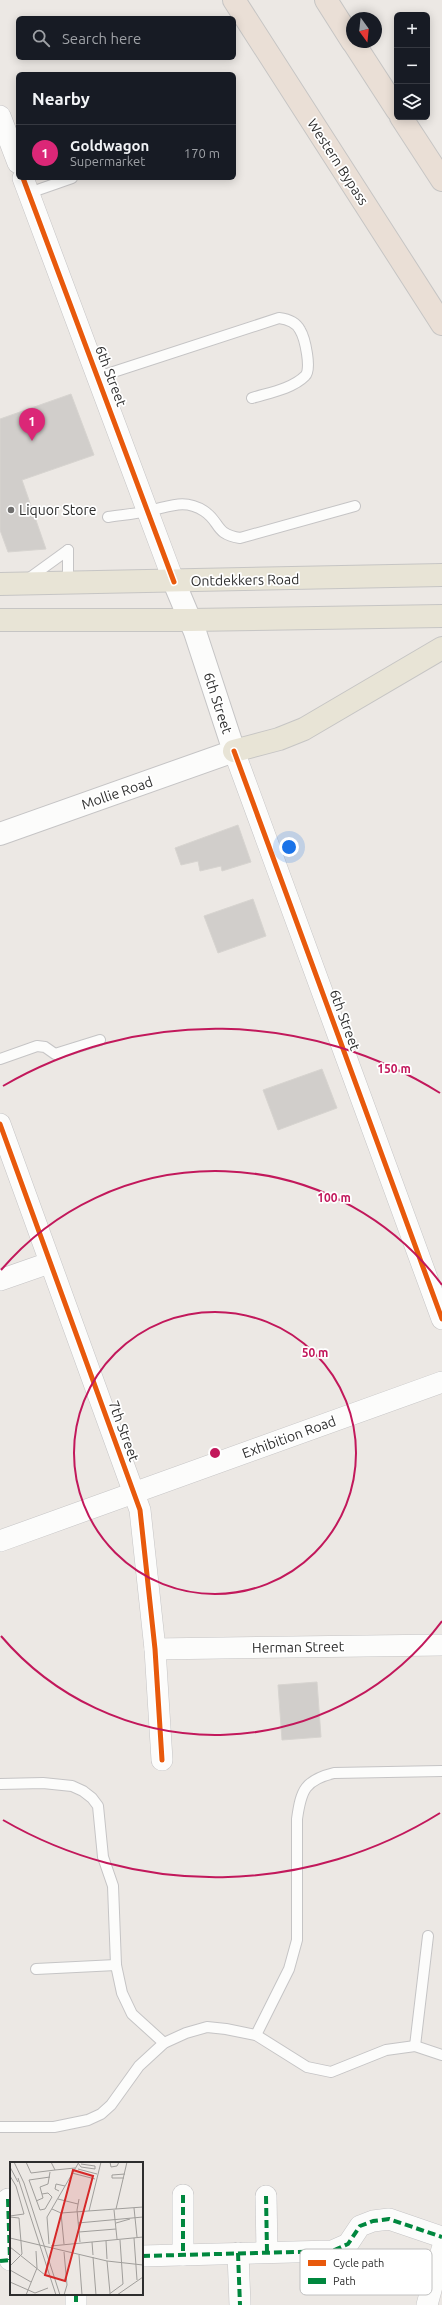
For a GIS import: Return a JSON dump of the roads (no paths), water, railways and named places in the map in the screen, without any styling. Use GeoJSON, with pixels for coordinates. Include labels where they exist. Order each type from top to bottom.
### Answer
{"type":"FeatureCollection","features":[{"type":"Feature","properties":{"kind":"highway","name":"Western Bypass"},"geometry":{"type":"LineString","coordinates":[[234,0],[442,324]]}},
{"type":"Feature","properties":{"kind":"highway"},"geometry":{"type":"LineString","coordinates":[[326,0],[346,32]]}},
{"type":"Feature","properties":{"kind":"highway"},"geometry":{"type":"LineString","coordinates":[[357,48],[394,105]]}},
{"type":"Feature","properties":{"kind":"highway"},"geometry":{"type":"LineString","coordinates":[[403,120],[442,180]]}},
{"type":"Feature","properties":{"kind":"main road","name":"Ontdekkers Road"},"geometry":{"type":"LineString","coordinates":[[10,584],[174,582],[442,575]]}},
{"type":"Feature","properties":{"kind":"main road","name":"6th Street"},"geometry":{"type":"LineString","coordinates":[[174,582],[190,620],[234,751]]}},
{"type":"Feature","properties":{"kind":"main road"},"geometry":{"type":"LineString","coordinates":[[0,620],[190,620],[442,616]]}},
{"type":"Feature","properties":{"kind":"main road"},"geometry":{"type":"LineString","coordinates":[[234,751],[279,739],[304,729],[442,648]]}},
{"type":"Feature","properties":{"kind":"main road","name":"Mollie Road"},"geometry":{"type":"LineString","coordinates":[[0,834],[234,751]]}},
{"type":"Feature","properties":{"kind":"street"},"geometry":{"type":"LineString","coordinates":[[0,116],[16,159]]}},
{"type":"Feature","properties":{"kind":"street","name":"6th Street"},"geometry":{"type":"LineString","coordinates":[[26,186],[149,511],[174,582]]}},
{"type":"Feature","properties":{"kind":"street","name":"6th Street"},"geometry":{"type":"LineString","coordinates":[[234,751],[442,1319]]}},
{"type":"Feature","properties":{"kind":"street","name":"7th Street"},"geometry":{"type":"LineString","coordinates":[[0,1124],[140,1510],[155,1649],[162,1760]]}},
{"type":"Feature","properties":{"kind":"street"},"geometry":{"type":"LineString","coordinates":[[0,1280],[49,1262]]}},
{"type":"Feature","properties":{"kind":"street","name":"Exhibition Road"},"geometry":{"type":"LineString","coordinates":[[0,1540],[442,1382]]}},
{"type":"Feature","properties":{"kind":"street","name":"Herman Street"},"geometry":{"type":"LineString","coordinates":[[155,1649],[442,1646]]}},
{"type":"Feature","properties":{"kind":"street"},"geometry":{"type":"LineString","coordinates":[[182,2195],[183,2255]]}},
{"type":"Feature","properties":{"kind":"street"},"geometry":{"type":"LineString","coordinates":[[266,2196],[267,2252]]}},
{"type":"Feature","properties":{"kind":"street"},"geometry":{"type":"LineString","coordinates":[[7,2260],[8,2199]]}},
{"type":"Feature","properties":{"kind":"street"},"geometry":{"type":"LineString","coordinates":[[337,2249],[348,2244],[360,2226],[380,2220],[389,2219],[442,2237]]}},
{"type":"Feature","properties":{"kind":"street"},"geometry":{"type":"LineString","coordinates":[[432,2286],[442,2249]]}},
{"type":"Feature","properties":{"kind":"street"},"geometry":{"type":"LineString","coordinates":[[143,2256],[300,2251]]}},
{"type":"Feature","properties":{"kind":"street"},"geometry":{"type":"LineString","coordinates":[[238,2253],[240,2305]]}},
{"type":"Feature","properties":{"kind":"street"},"geometry":{"type":"LineString","coordinates":[[427,2305],[430,2295]]}},
{"type":"Feature","properties":{"kind":"lane"},"geometry":{"type":"LineString","coordinates":[[26,186],[60,180]]}},
{"type":"Feature","properties":{"kind":"lane"},"geometry":{"type":"LineString","coordinates":[[98,377],[279,318],[289,320],[300,330],[310,366],[307,375],[299,382],[252,398]]}},
{"type":"Feature","properties":{"kind":"lane"},"geometry":{"type":"LineString","coordinates":[[108,517],[149,511],[174,503],[190,504],[211,516],[222,532],[240,538],[355,506]]}},
{"type":"Feature","properties":{"kind":"lane"},"geometry":{"type":"LineString","coordinates":[[10,584],[68,550],[68,583]]}},
{"type":"Feature","properties":{"kind":"lane"},"geometry":{"type":"LineString","coordinates":[[0,1059],[37,1046],[45,1047],[55,1054],[100,1040]]}},
{"type":"Feature","properties":{"kind":"lane"},"geometry":{"type":"LineString","coordinates":[[256,2035],[289,1969],[297,1940],[297,1819],[299,1801],[304,1789],[319,1777],[334,1773],[442,1771]]}},
{"type":"Feature","properties":{"kind":"lane"},"geometry":{"type":"LineString","coordinates":[[0,1784],[43,1783],[72,1786],[83,1791],[92,1798],[98,1806],[103,1857],[113,1886],[116,1965],[122,1993],[132,2014],[164,2043]]}},
{"type":"Feature","properties":{"kind":"lane"},"geometry":{"type":"LineString","coordinates":[[415,2046],[428,1936]]}},
{"type":"Feature","properties":{"kind":"lane"},"geometry":{"type":"LineString","coordinates":[[36,1969],[116,1965]]}},
{"type":"Feature","properties":{"kind":"lane"},"geometry":{"type":"LineString","coordinates":[[0,2127],[65,2126],[88,2120],[101,2114],[111,2105],[139,2066],[164,2043],[186,2033],[207,2028],[226,2029],[256,2035],[307,2067],[331,2072],[386,2050],[415,2046],[442,2055]]}},
{"type":"Feature","properties":{"kind":"place","name":"Goldwagon"},"geometry":{"type":"Point","coordinates":[32,441]}},
{"type":"Feature","properties":{"kind":"place","name":"Liquor Store"},"geometry":{"type":"Point","coordinates":[11,510]}}]}
